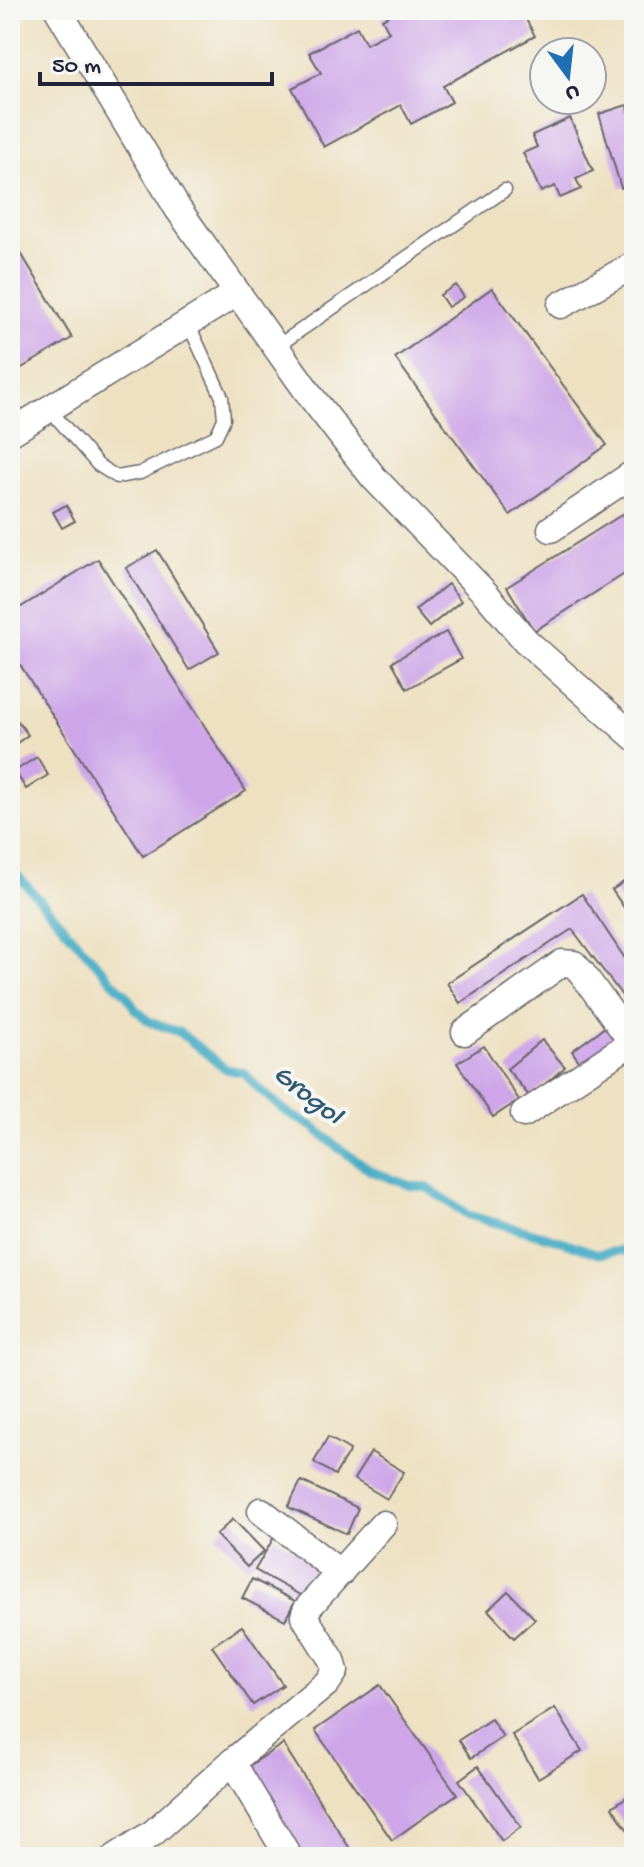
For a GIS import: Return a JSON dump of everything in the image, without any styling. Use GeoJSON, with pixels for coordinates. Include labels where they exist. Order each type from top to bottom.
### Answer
{"type":"FeatureCollection","features":[{"type":"Feature","properties":{"kind":"street"},"geometry":{"type":"LineString","coordinates":[[55,13],[178,209],[312,398],[374,478],[486,594],[526,641],[634,737]]}},
{"type":"Feature","properties":{"kind":"street"},"geometry":{"type":"LineString","coordinates":[[561,305],[634,265]]}},
{"type":"Feature","properties":{"kind":"street"},"geometry":{"type":"LineString","coordinates":[[10,433],[237,293]]}},
{"type":"Feature","properties":{"kind":"street"},"geometry":{"type":"LineString","coordinates":[[551,529],[634,473]]}},
{"type":"Feature","properties":{"kind":"street"},"geometry":{"type":"LineString","coordinates":[[465,1032],[562,963],[574,964],[633,1042],[524,1114]]}},
{"type":"Feature","properties":{"kind":"street"},"geometry":{"type":"LineString","coordinates":[[261,1511],[340,1573]]}},
{"type":"Feature","properties":{"kind":"street"},"geometry":{"type":"LineString","coordinates":[[116,1857],[153,1833],[327,1683],[335,1671],[332,1660],[304,1616],[306,1610],[383,1524]]}},
{"type":"Feature","properties":{"kind":"street"},"geometry":{"type":"LineString","coordinates":[[232,1762],[289,1857]]}},
{"type":"Feature","properties":{"kind":"lane"},"geometry":{"type":"LineString","coordinates":[[276,347],[505,190]]}},
{"type":"Feature","properties":{"kind":"lane"},"geometry":{"type":"LineString","coordinates":[[49,409],[98,465],[117,477],[140,473],[216,436],[224,419],[222,397],[188,323]]}},
{"type":"Feature","properties":{"kind":"building"},"geometry":{"type":"Polygon","coordinates":[[[399,10],[461,10],[463,15],[472,10],[521,10],[535,36],[528,36],[528,40],[443,86],[452,102],[411,124],[401,105],[324,147],[292,88],[321,73],[309,53],[357,27],[366,44],[389,32],[382,19],[399,10]]]}},
{"type":"Feature","properties":{"kind":"building"},"geometry":{"type":"Polygon","coordinates":[[[627,105],[634,129],[634,184],[621,188],[600,116],[608,116],[608,111],[627,105]]]}},
{"type":"Feature","properties":{"kind":"building"},"geometry":{"type":"Polygon","coordinates":[[[570,118],[593,171],[576,179],[581,189],[560,198],[555,186],[541,192],[523,153],[537,147],[532,135],[570,118]]]}},
{"type":"Feature","properties":{"kind":"building"},"geometry":{"type":"Polygon","coordinates":[[[10,235],[72,338],[15,372],[10,365],[10,235]]]}},
{"type":"Feature","properties":{"kind":"building"},"geometry":{"type":"Polygon","coordinates":[[[456,285],[464,297],[448,307],[440,295],[456,285]]]}},
{"type":"Feature","properties":{"kind":"building"},"geometry":{"type":"Polygon","coordinates":[[[492,288],[607,445],[510,515],[395,358],[492,288]]]}},
{"type":"Feature","properties":{"kind":"building"},"geometry":{"type":"Polygon","coordinates":[[[66,505],[75,521],[62,528],[53,512],[66,505]]]}},
{"type":"Feature","properties":{"kind":"building"},"geometry":{"type":"Polygon","coordinates":[[[634,507],[634,568],[534,631],[507,587],[634,507]]]}},
{"type":"Feature","properties":{"kind":"building"},"geometry":{"type":"Polygon","coordinates":[[[157,550],[219,652],[189,670],[126,568],[157,550]]]}},
{"type":"Feature","properties":{"kind":"building"},"geometry":{"type":"Polygon","coordinates":[[[98,559],[246,791],[143,856],[10,649],[10,614],[98,559]]]}},
{"type":"Feature","properties":{"kind":"building"},"geometry":{"type":"Polygon","coordinates":[[[448,584],[461,601],[429,627],[415,610],[448,584]]]}},
{"type":"Feature","properties":{"kind":"building"},"geometry":{"type":"Polygon","coordinates":[[[446,632],[461,659],[407,689],[392,662],[446,632]]]}},
{"type":"Feature","properties":{"kind":"building"},"geometry":{"type":"Polygon","coordinates":[[[17,720],[28,735],[10,748],[10,725],[17,720]]]}},
{"type":"Feature","properties":{"kind":"building"},"geometry":{"type":"Polygon","coordinates":[[[37,757],[48,775],[26,789],[15,771],[37,757]]]}},
{"type":"Feature","properties":{"kind":"building"},"geometry":{"type":"Polygon","coordinates":[[[634,875],[634,922],[612,890],[634,875]]]}},
{"type":"Feature","properties":{"kind":"building"},"geometry":{"type":"Polygon","coordinates":[[[582,894],[634,972],[634,1003],[630,1006],[572,929],[460,1003],[447,983],[582,894]]]}},
{"type":"Feature","properties":{"kind":"building"},"geometry":{"type":"Polygon","coordinates":[[[609,1024],[620,1040],[583,1067],[572,1051],[609,1024]]]}},
{"type":"Feature","properties":{"kind":"building"},"geometry":{"type":"Polygon","coordinates":[[[542,1040],[565,1067],[530,1097],[507,1069],[542,1040]]]}},
{"type":"Feature","properties":{"kind":"building"},"geometry":{"type":"Polygon","coordinates":[[[484,1046],[519,1100],[493,1117],[457,1063],[484,1046]]]}},
{"type":"Feature","properties":{"kind":"building"},"geometry":{"type":"Polygon","coordinates":[[[328,1437],[350,1450],[335,1475],[314,1462],[328,1437]]]}},
{"type":"Feature","properties":{"kind":"building"},"geometry":{"type":"Polygon","coordinates":[[[371,1452],[404,1472],[387,1499],[354,1479],[371,1452]]]}},
{"type":"Feature","properties":{"kind":"building"},"geometry":{"type":"Polygon","coordinates":[[[301,1481],[358,1508],[347,1534],[288,1507],[301,1481]]]}},
{"type":"Feature","properties":{"kind":"building"},"geometry":{"type":"Polygon","coordinates":[[[233,1519],[264,1551],[247,1567],[216,1535],[233,1519]]]}},
{"type":"Feature","properties":{"kind":"building"},"geometry":{"type":"Polygon","coordinates":[[[274,1537],[328,1567],[309,1600],[255,1570],[274,1537]]]}},
{"type":"Feature","properties":{"kind":"building"},"geometry":{"type":"Polygon","coordinates":[[[252,1579],[295,1601],[285,1620],[242,1598],[252,1579]]]}},
{"type":"Feature","properties":{"kind":"building"},"geometry":{"type":"Polygon","coordinates":[[[508,1591],[535,1619],[514,1638],[488,1610],[508,1591]]]}},
{"type":"Feature","properties":{"kind":"building"},"geometry":{"type":"Polygon","coordinates":[[[242,1626],[283,1685],[253,1705],[212,1646],[242,1626]]]}},
{"type":"Feature","properties":{"kind":"building"},"geometry":{"type":"Polygon","coordinates":[[[380,1685],[457,1794],[392,1840],[315,1730],[380,1685]]]}},
{"type":"Feature","properties":{"kind":"building"},"geometry":{"type":"Polygon","coordinates":[[[555,1708],[582,1751],[538,1778],[512,1735],[555,1708]]]}},
{"type":"Feature","properties":{"kind":"building"},"geometry":{"type":"Polygon","coordinates":[[[491,1719],[503,1737],[471,1758],[459,1740],[491,1719]]]}},
{"type":"Feature","properties":{"kind":"building"},"geometry":{"type":"Polygon","coordinates":[[[283,1744],[354,1855],[297,1857],[241,1771],[283,1744]]]}},
{"type":"Feature","properties":{"kind":"building"},"geometry":{"type":"Polygon","coordinates":[[[478,1766],[521,1827],[502,1841],[459,1780],[478,1766]]]}},
{"type":"Feature","properties":{"kind":"building"},"geometry":{"type":"Polygon","coordinates":[[[634,1792],[634,1839],[612,1807],[634,1792]]]}},
{"type":"Feature","properties":{"kind":"waterway","name":"Grogol"},"geometry":{"type":"LineString","coordinates":[[10,867],[126,994],[135,1009],[150,1022],[179,1032],[226,1069],[244,1073],[289,1114],[312,1126],[371,1171],[408,1185],[428,1188],[468,1215],[598,1254],[625,1250],[634,1261]]}}]}
